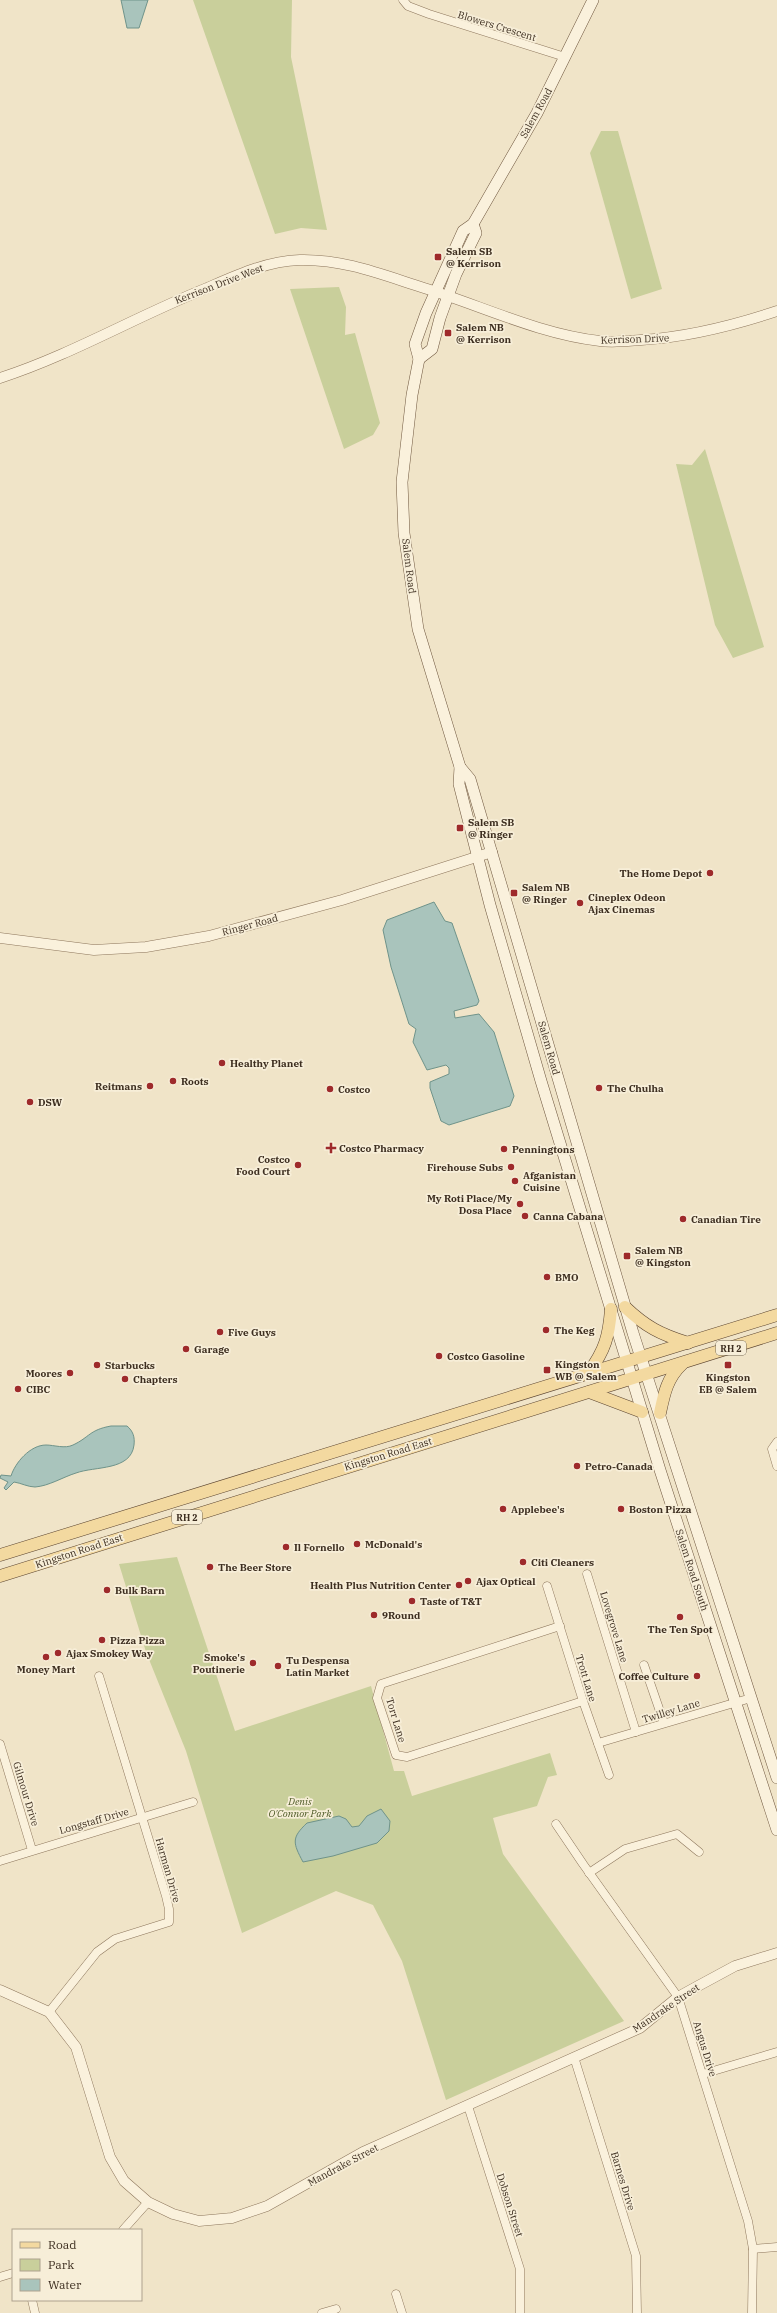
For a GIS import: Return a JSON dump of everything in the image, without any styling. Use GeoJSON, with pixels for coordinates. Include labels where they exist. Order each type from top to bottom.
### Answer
{"type":"FeatureCollection","features":[{"type":"Feature","properties":{"kind":"main road","name":"Salem Road"},"geometry":{"type":"LineString","coordinates":[[593,0],[537,113],[473,224],[463,231],[426,313],[415,344],[419,359],[405,445],[402,482],[404,533],[418,629],[460,767],[459,784],[477,856],[541,1081],[611,1309]]}},
{"type":"Feature","properties":{"kind":"main road","name":"Salem Road"},"geometry":{"type":"LineString","coordinates":[[419,359],[432,349],[448,295],[476,233],[473,224]]}},
{"type":"Feature","properties":{"kind":"main road","name":"Salem Road"},"geometry":{"type":"LineString","coordinates":[[460,767],[470,779],[633,1333]]}},
{"type":"Feature","properties":{"kind":"main road"},"geometry":{"type":"LineString","coordinates":[[625,1307],[641,1323],[658,1333],[688,1343]]}},
{"type":"Feature","properties":{"kind":"main road"},"geometry":{"type":"LineString","coordinates":[[589,1372],[602,1355],[610,1334],[611,1309]]}},
{"type":"Feature","properties":{"kind":"main road","name":"Salem Road South"},"geometry":{"type":"LineString","coordinates":[[611,1309],[642,1412],[777,1830]]}},
{"type":"Feature","properties":{"kind":"main road","name":"Kingston Road East"},"geometry":{"type":"LineString","coordinates":[[0,1555],[627,1360],[688,1343],[777,1315]]}},
{"type":"Feature","properties":{"kind":"main road","name":"Salem Road South"},"geometry":{"type":"LineString","coordinates":[[633,1333],[777,1778]]}},
{"type":"Feature","properties":{"kind":"main road","name":"Kingston Road East"},"geometry":{"type":"LineString","coordinates":[[0,1576],[296,1482],[777,1333]]}},
{"type":"Feature","properties":{"kind":"main road"},"geometry":{"type":"LineString","coordinates":[[660,1413],[666,1386],[673,1373],[684,1363]]}},
{"type":"Feature","properties":{"kind":"main road"},"geometry":{"type":"LineString","coordinates":[[589,1392],[642,1412]]}},
{"type":"Feature","properties":{"kind":"street","name":"Blowers Crescent"},"geometry":{"type":"LineString","coordinates":[[402,0],[408,6],[429,14],[566,57]]}},
{"type":"Feature","properties":{"kind":"street","name":"Kerrison Drive West"},"geometry":{"type":"LineString","coordinates":[[0,378],[35,367],[152,310],[254,268],[284,262],[330,261],[363,268],[448,295]]}},
{"type":"Feature","properties":{"kind":"street","name":"Kerrison Drive"},"geometry":{"type":"LineString","coordinates":[[448,295],[532,326],[602,342],[679,338],[729,327],[777,311]]}},
{"type":"Feature","properties":{"kind":"street","name":"Ringer Road"},"geometry":{"type":"LineString","coordinates":[[0,938],[94,950],[146,947],[201,938],[342,900],[492,852]]}},
{"type":"Feature","properties":{"kind":"street"},"geometry":{"type":"LineString","coordinates":[[777,1442],[772,1449],[777,1466]]}},
{"type":"Feature","properties":{"kind":"street","name":"Lovegrove Lane"},"geometry":{"type":"LineString","coordinates":[[587,1574],[636,1732]]}},
{"type":"Feature","properties":{"kind":"street","name":"Trott Lane"},"geometry":{"type":"LineString","coordinates":[[547,1586],[583,1702],[609,1775]]}},
{"type":"Feature","properties":{"kind":"street","name":"Torr Lane"},"geometry":{"type":"LineString","coordinates":[[560,1626],[381,1684],[377,1698],[396,1755],[407,1757],[583,1702]]}},
{"type":"Feature","properties":{"kind":"street"},"geometry":{"type":"LineString","coordinates":[[644,1664],[664,1724]]}},
{"type":"Feature","properties":{"kind":"street","name":"Harman Drive"},"geometry":{"type":"LineString","coordinates":[[49,2012],[97,1952],[115,1939],[169,1922],[169,1909],[143,1817],[99,1676]]}},
{"type":"Feature","properties":{"kind":"street","name":"Twilley Lane"},"geometry":{"type":"LineString","coordinates":[[598,1744],[751,1698]]}},
{"type":"Feature","properties":{"kind":"street","name":"Gilmour Drive"},"geometry":{"type":"LineString","coordinates":[[0,1744],[32,1850]]}},
{"type":"Feature","properties":{"kind":"street","name":"Longstaff Drive"},"geometry":{"type":"LineString","coordinates":[[0,1861],[193,1802]]}},
{"type":"Feature","properties":{"kind":"street","name":"Angus Drive"},"geometry":{"type":"LineString","coordinates":[[556,1824],[589,1873],[678,1997],[748,2221],[753,2249],[752,2313]]}},
{"type":"Feature","properties":{"kind":"street"},"geometry":{"type":"LineString","coordinates":[[589,1873],[625,1849],[677,1834],[699,1852]]}},
{"type":"Feature","properties":{"kind":"street","name":"Mandrake Street"},"geometry":{"type":"LineString","coordinates":[[0,1990],[49,2012],[76,2047],[110,2156],[124,2181],[148,2202],[173,2214],[199,2221],[232,2218],[254,2212],[363,2152],[640,2028],[678,1997],[735,1966],[777,1953]]}},
{"type":"Feature","properties":{"kind":"street"},"geometry":{"type":"LineString","coordinates":[[703,2074],[777,2052]]}},
{"type":"Feature","properties":{"kind":"street","name":"Barnes Drive"},"geometry":{"type":"LineString","coordinates":[[574,2057],[636,2256],[637,2313]]}},
{"type":"Feature","properties":{"kind":"street","name":"Dobson Street"},"geometry":{"type":"LineString","coordinates":[[468,2106],[520,2269],[520,2313]]}},
{"type":"Feature","properties":{"kind":"street"},"geometry":{"type":"LineString","coordinates":[[124,2229],[148,2202]]}},
{"type":"Feature","properties":{"kind":"street"},"geometry":{"type":"LineString","coordinates":[[753,2249],[777,2247]]}},
{"type":"Feature","properties":{"kind":"street"},"geometry":{"type":"LineString","coordinates":[[0,2276],[12,2273]]}},
{"type":"Feature","properties":{"kind":"street"},"geometry":{"type":"LineString","coordinates":[[396,2294],[402,2313]]}},
{"type":"Feature","properties":{"kind":"street"},"geometry":{"type":"LineString","coordinates":[[32,2301],[36,2313]]}},
{"type":"Feature","properties":{"kind":"street"},"geometry":{"type":"LineString","coordinates":[[322,2313],[336,2309]]}},
{"type":"Feature","properties":{"kind":"green space"},"geometry":{"type":"Polygon","coordinates":[[[193,0],[292,0],[291,57],[327,230],[301,228],[275,234],[193,0]]]}},
{"type":"Feature","properties":{"kind":"green space"},"geometry":{"type":"Polygon","coordinates":[[[601,131],[618,131],[662,289],[631,299],[590,153],[601,131]]]}},
{"type":"Feature","properties":{"kind":"green space"},"geometry":{"type":"Polygon","coordinates":[[[339,287],[346,307],[345,335],[355,333],[380,423],[373,435],[344,449],[290,289],[339,287]]]}},
{"type":"Feature","properties":{"kind":"green space"},"geometry":{"type":"Polygon","coordinates":[[[705,449],[764,647],[733,658],[715,625],[676,464],[692,465],[705,449]]]}},
{"type":"Feature","properties":{"kind":"green space","name":"Denis O'Connor Park"},"geometry":{"type":"Polygon","coordinates":[[[177,1557],[235,1731],[371,1686],[394,1771],[404,1771],[412,1796],[550,1753],[557,1775],[548,1777],[537,1806],[493,1818],[503,1854],[624,2021],[446,2100],[402,1961],[373,1905],[336,1891],[242,1933],[186,1751],[146,1652],[119,1564],[177,1557]]]}},
{"type":"Feature","properties":{"kind":"water"},"geometry":{"type":"Polygon","coordinates":[[[121,0],[148,0],[139,28],[127,28],[121,0]]]}},
{"type":"Feature","properties":{"kind":"water"},"geometry":{"type":"Polygon","coordinates":[[[434,902],[445,921],[452,923],[479,1001],[477,1005],[454,1011],[455,1018],[479,1014],[494,1032],[514,1096],[510,1106],[449,1125],[441,1121],[430,1088],[430,1082],[449,1074],[449,1068],[446,1065],[427,1070],[413,1042],[416,1029],[409,1024],[391,967],[383,930],[387,920],[434,902]]]}},
{"type":"Feature","properties":{"kind":"water"},"geometry":{"type":"Polygon","coordinates":[[[111,1426],[127,1426],[132,1432],[134,1437],[134,1445],[131,1453],[126,1459],[111,1466],[76,1473],[40,1486],[32,1487],[14,1482],[6,1490],[4,1488],[8,1482],[0,1478],[1,1475],[11,1476],[20,1460],[34,1448],[46,1445],[63,1447],[70,1446],[98,1430],[111,1426]]]}},
{"type":"Feature","properties":{"kind":"water"},"geometry":{"type":"Polygon","coordinates":[[[381,1809],[390,1821],[389,1831],[377,1843],[333,1856],[303,1862],[297,1850],[295,1841],[298,1833],[307,1823],[339,1816],[346,1819],[352,1827],[359,1826],[367,1816],[381,1809]]]}},
{"type":"Feature","properties":{"kind":"place","name":"Salem SB @ Kerrison"},"geometry":{"type":"Point","coordinates":[438,257]}},
{"type":"Feature","properties":{"kind":"place","name":"Salem NB @ Kerrison"},"geometry":{"type":"Point","coordinates":[448,333]}},
{"type":"Feature","properties":{"kind":"place","name":"Salem SB @ Ringer"},"geometry":{"type":"Point","coordinates":[460,828]}},
{"type":"Feature","properties":{"kind":"place","name":"The Home Depot"},"geometry":{"type":"Point","coordinates":[710,873]}},
{"type":"Feature","properties":{"kind":"place","name":"Salem NB @ Ringer"},"geometry":{"type":"Point","coordinates":[514,893]}},
{"type":"Feature","properties":{"kind":"place","name":"Cineplex Odeon Ajax Cinemas"},"geometry":{"type":"Point","coordinates":[580,903]}},
{"type":"Feature","properties":{"kind":"place","name":"Healthy Planet"},"geometry":{"type":"Point","coordinates":[222,1063]}},
{"type":"Feature","properties":{"kind":"place","name":"Roots"},"geometry":{"type":"Point","coordinates":[173,1081]}},
{"type":"Feature","properties":{"kind":"place","name":"Reitmans"},"geometry":{"type":"Point","coordinates":[150,1086]}},
{"type":"Feature","properties":{"kind":"place","name":"The Chulha"},"geometry":{"type":"Point","coordinates":[599,1088]}},
{"type":"Feature","properties":{"kind":"place","name":"Costco"},"geometry":{"type":"Point","coordinates":[330,1089]}},
{"type":"Feature","properties":{"kind":"place","name":"DSW"},"geometry":{"type":"Point","coordinates":[30,1102]}},
{"type":"Feature","properties":{"kind":"place","name":"Costco Pharmacy"},"geometry":{"type":"Point","coordinates":[331,1148]}},
{"type":"Feature","properties":{"kind":"place","name":"Penningtons"},"geometry":{"type":"Point","coordinates":[504,1149]}},
{"type":"Feature","properties":{"kind":"place","name":"Costco Food Court"},"geometry":{"type":"Point","coordinates":[298,1165]}},
{"type":"Feature","properties":{"kind":"place","name":"Firehouse Subs"},"geometry":{"type":"Point","coordinates":[511,1167]}},
{"type":"Feature","properties":{"kind":"place","name":"Afganistan Cuisine"},"geometry":{"type":"Point","coordinates":[515,1181]}},
{"type":"Feature","properties":{"kind":"place","name":"My Roti Place/My Dosa Place"},"geometry":{"type":"Point","coordinates":[520,1204]}},
{"type":"Feature","properties":{"kind":"place","name":"Canna Cabana"},"geometry":{"type":"Point","coordinates":[525,1216]}},
{"type":"Feature","properties":{"kind":"place","name":"Canadian Tire"},"geometry":{"type":"Point","coordinates":[683,1219]}},
{"type":"Feature","properties":{"kind":"place","name":"Salem NB @ Kingston"},"geometry":{"type":"Point","coordinates":[627,1256]}},
{"type":"Feature","properties":{"kind":"place","name":"BMO"},"geometry":{"type":"Point","coordinates":[547,1277]}},
{"type":"Feature","properties":{"kind":"place","name":"The Keg"},"geometry":{"type":"Point","coordinates":[546,1330]}},
{"type":"Feature","properties":{"kind":"place","name":"Five Guys"},"geometry":{"type":"Point","coordinates":[220,1332]}},
{"type":"Feature","properties":{"kind":"place","name":"Garage"},"geometry":{"type":"Point","coordinates":[186,1349]}},
{"type":"Feature","properties":{"kind":"place","name":"Costco Gasoline"},"geometry":{"type":"Point","coordinates":[439,1356]}},
{"type":"Feature","properties":{"kind":"place","name":"Starbucks"},"geometry":{"type":"Point","coordinates":[97,1365]}},
{"type":"Feature","properties":{"kind":"place","name":"Kingston EB @ Salem"},"geometry":{"type":"Point","coordinates":[728,1365]}},
{"type":"Feature","properties":{"kind":"place","name":"Kingston WB @ Salem"},"geometry":{"type":"Point","coordinates":[547,1370]}},
{"type":"Feature","properties":{"kind":"place","name":"Moores"},"geometry":{"type":"Point","coordinates":[70,1373]}},
{"type":"Feature","properties":{"kind":"place","name":"Chapters"},"geometry":{"type":"Point","coordinates":[125,1379]}},
{"type":"Feature","properties":{"kind":"place","name":"CIBC"},"geometry":{"type":"Point","coordinates":[18,1389]}},
{"type":"Feature","properties":{"kind":"place","name":"Petro-Canada"},"geometry":{"type":"Point","coordinates":[577,1466]}},
{"type":"Feature","properties":{"kind":"place","name":"Applebee's"},"geometry":{"type":"Point","coordinates":[503,1509]}},
{"type":"Feature","properties":{"kind":"place","name":"Boston Pizza"},"geometry":{"type":"Point","coordinates":[621,1509]}},
{"type":"Feature","properties":{"kind":"place","name":"McDonald's"},"geometry":{"type":"Point","coordinates":[357,1544]}},
{"type":"Feature","properties":{"kind":"place","name":"Il Fornello"},"geometry":{"type":"Point","coordinates":[286,1547]}},
{"type":"Feature","properties":{"kind":"place","name":"Citi Cleaners"},"geometry":{"type":"Point","coordinates":[523,1562]}},
{"type":"Feature","properties":{"kind":"place","name":"The Beer Store"},"geometry":{"type":"Point","coordinates":[210,1567]}},
{"type":"Feature","properties":{"kind":"place","name":"Ajax Optical"},"geometry":{"type":"Point","coordinates":[468,1581]}},
{"type":"Feature","properties":{"kind":"place","name":"Health Plus Nutrition Center"},"geometry":{"type":"Point","coordinates":[459,1585]}},
{"type":"Feature","properties":{"kind":"place","name":"Bulk Barn"},"geometry":{"type":"Point","coordinates":[107,1590]}},
{"type":"Feature","properties":{"kind":"place","name":"Taste of T&T"},"geometry":{"type":"Point","coordinates":[412,1601]}},
{"type":"Feature","properties":{"kind":"place","name":"9Round"},"geometry":{"type":"Point","coordinates":[374,1615]}},
{"type":"Feature","properties":{"kind":"place","name":"The Ten Spot"},"geometry":{"type":"Point","coordinates":[680,1617]}},
{"type":"Feature","properties":{"kind":"place","name":"Pizza Pizza"},"geometry":{"type":"Point","coordinates":[102,1640]}},
{"type":"Feature","properties":{"kind":"place","name":"Ajax Smokey Way"},"geometry":{"type":"Point","coordinates":[58,1653]}},
{"type":"Feature","properties":{"kind":"place","name":"Money Mart"},"geometry":{"type":"Point","coordinates":[46,1657]}},
{"type":"Feature","properties":{"kind":"place","name":"Smoke's Poutinerie"},"geometry":{"type":"Point","coordinates":[253,1663]}},
{"type":"Feature","properties":{"kind":"place","name":"Tu Despensa Latin Market"},"geometry":{"type":"Point","coordinates":[278,1666]}},
{"type":"Feature","properties":{"kind":"place","name":"Coffee Culture"},"geometry":{"type":"Point","coordinates":[697,1676]}}]}
